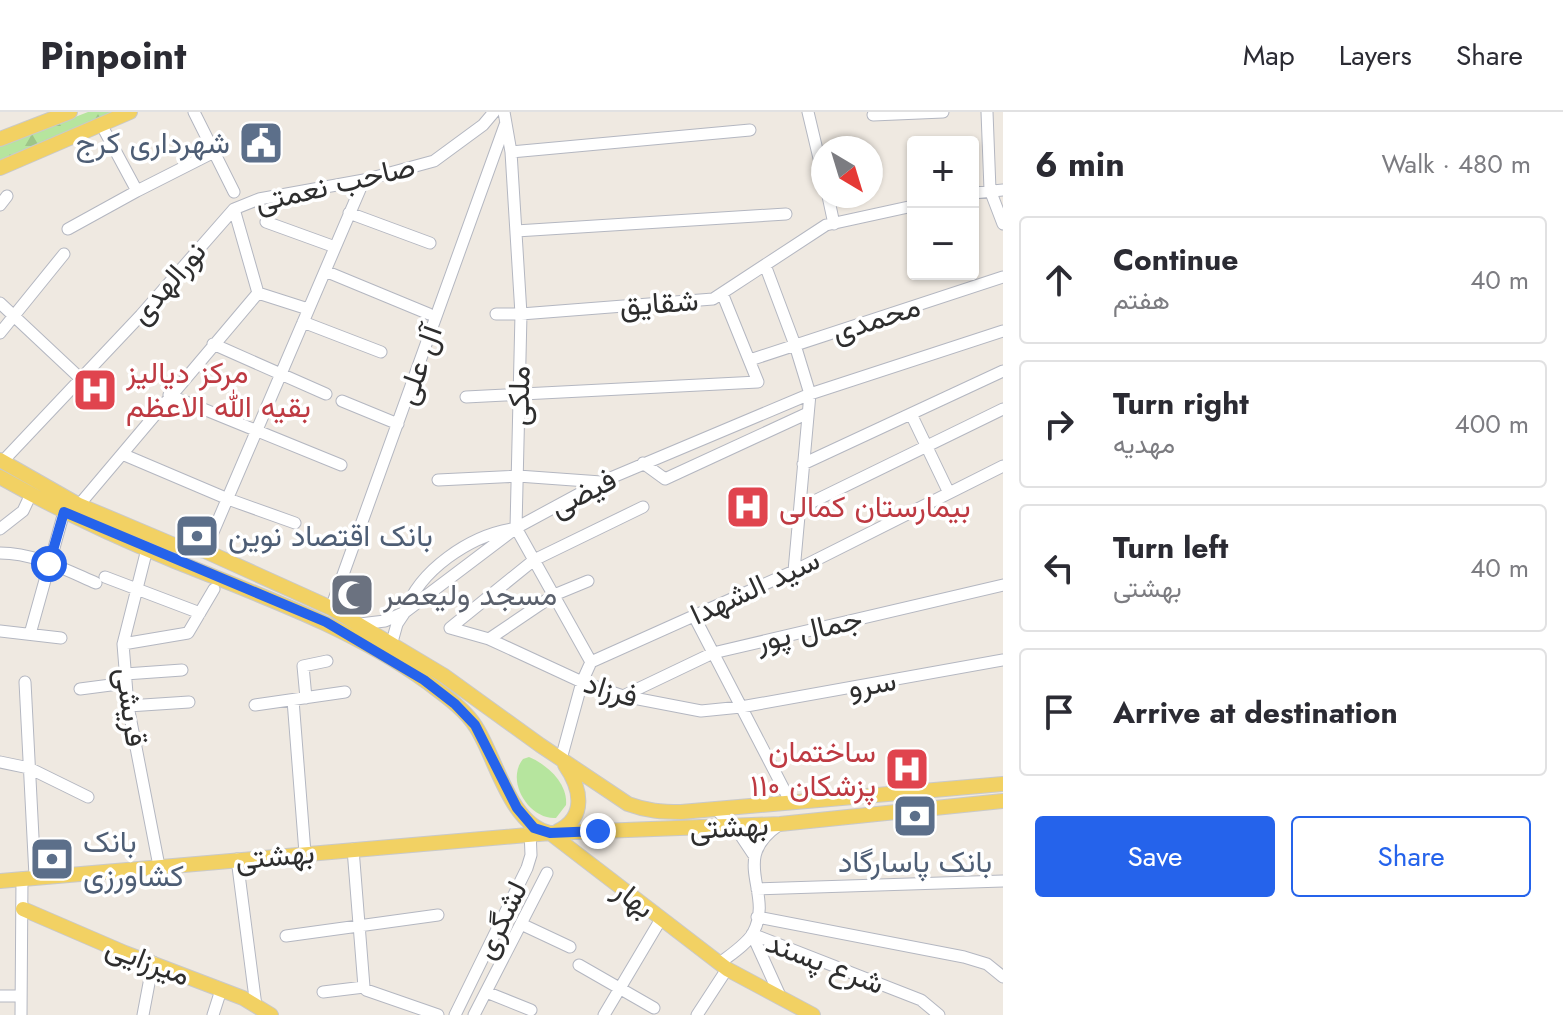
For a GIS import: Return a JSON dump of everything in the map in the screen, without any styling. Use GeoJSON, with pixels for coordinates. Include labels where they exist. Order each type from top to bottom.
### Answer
{"type":"FeatureCollection","features":[{"type":"Feature","properties":{"kind":"main road"},"geometry":{"type":"LineString","coordinates":[[0,139],[53,115],[70,112]]}},
{"type":"Feature","properties":{"kind":"main road"},"geometry":{"type":"LineString","coordinates":[[0,168],[130,112]]}},
{"type":"Feature","properties":{"kind":"main road","name":"بهشتى"},"geometry":{"type":"LineString","coordinates":[[1,461],[79,505],[174,545],[205,551],[331,608],[443,675],[561,759],[628,804],[639,808],[658,812],[716,809],[1003,784]]}},
{"type":"Feature","properties":{"kind":"main road"},"geometry":{"type":"LineString","coordinates":[[0,477],[64,512],[147,549],[326,622],[424,680],[455,704],[475,725],[530,828],[550,833],[570,825],[579,805],[576,782],[561,759]]}},
{"type":"Feature","properties":{"kind":"main road","name":"بهشتى"},"geometry":{"type":"LineString","coordinates":[[550,833],[734,828],[1003,801]]}},
{"type":"Feature","properties":{"kind":"main road","name":"بهشتی"},"geometry":{"type":"LineString","coordinates":[[0,881],[353,849],[530,828]]}},
{"type":"Feature","properties":{"kind":"main road","name":"بهار"},"geometry":{"type":"LineString","coordinates":[[550,833],[724,966],[807,1014]]}},
{"type":"Feature","properties":{"kind":"main road","name":"میرزایی"},"geometry":{"type":"LineString","coordinates":[[23,909],[221,990],[271,1015]]}},
{"type":"Feature","properties":{"kind":"street"},"geometry":{"type":"LineString","coordinates":[[194,112],[234,192]]}},
{"type":"Feature","properties":{"kind":"street","name":"صاحب نعمتی"},"geometry":{"type":"LineString","coordinates":[[258,293],[234,209],[259,199],[364,180],[434,161],[483,125],[494,112]]}},
{"type":"Feature","properties":{"kind":"street"},"geometry":{"type":"LineString","coordinates":[[808,112],[814,136]]}},
{"type":"Feature","properties":{"kind":"street"},"geometry":{"type":"LineString","coordinates":[[873,115],[943,112]]}},
{"type":"Feature","properties":{"kind":"street"},"geometry":{"type":"LineString","coordinates":[[987,112],[990,190],[1003,224]]}},
{"type":"Feature","properties":{"kind":"street","name":"ملکی"},"geometry":{"type":"LineString","coordinates":[[505,116],[511,152],[521,314],[516,528]]}},
{"type":"Feature","properties":{"kind":"street","name":"آل علی"},"geometry":{"type":"LineString","coordinates":[[331,608],[505,116]]}},
{"type":"Feature","properties":{"kind":"street"},"geometry":{"type":"LineString","coordinates":[[102,126],[137,191]]}},
{"type":"Feature","properties":{"kind":"street"},"geometry":{"type":"LineString","coordinates":[[511,152],[750,130]]}},
{"type":"Feature","properties":{"kind":"street"},"geometry":{"type":"LineString","coordinates":[[68,229],[214,152]]}},
{"type":"Feature","properties":{"kind":"street"},"geometry":{"type":"LineString","coordinates":[[989,167],[1003,160]]}},
{"type":"Feature","properties":{"kind":"street"},"geometry":{"type":"LineString","coordinates":[[205,551],[364,180]]}},
{"type":"Feature","properties":{"kind":"street"},"geometry":{"type":"LineString","coordinates":[[979,192],[1003,190]]}},
{"type":"Feature","properties":{"kind":"street"},"geometry":{"type":"LineString","coordinates":[[722,293],[826,225],[907,207]]}},
{"type":"Feature","properties":{"kind":"street"},"geometry":{"type":"LineString","coordinates":[[831,208],[834,224]]}},
{"type":"Feature","properties":{"kind":"street","name":"نورالهدی"},"geometry":{"type":"LineString","coordinates":[[1,461],[81,379],[234,209]]}},
{"type":"Feature","properties":{"kind":"street"},"geometry":{"type":"LineString","coordinates":[[349,213],[430,243]]}},
{"type":"Feature","properties":{"kind":"street"},"geometry":{"type":"LineString","coordinates":[[516,231],[786,214]]}},
{"type":"Feature","properties":{"kind":"street"},"geometry":{"type":"LineString","coordinates":[[266,222],[335,247]]}},
{"type":"Feature","properties":{"kind":"street"},"geometry":{"type":"LineString","coordinates":[[0,333],[64,254]]}},
{"type":"Feature","properties":{"kind":"street"},"geometry":{"type":"LineString","coordinates":[[765,265],[810,394],[794,571]]}},
{"type":"Feature","properties":{"kind":"street"},"geometry":{"type":"LineString","coordinates":[[325,271],[429,314]]}},
{"type":"Feature","properties":{"kind":"street","name":"محمدی"},"geometry":{"type":"LineString","coordinates":[[750,360],[1003,277]]}},
{"type":"Feature","properties":{"kind":"street"},"geometry":{"type":"LineString","coordinates":[[79,505],[258,293],[308,309]]}},
{"type":"Feature","properties":{"kind":"street","name":"شقایق"},"geometry":{"type":"LineString","coordinates":[[496,314],[713,299],[722,293],[758,382],[519,395]]}},
{"type":"Feature","properties":{"kind":"street"},"geometry":{"type":"LineString","coordinates":[[0,303],[81,379]]}},
{"type":"Feature","properties":{"kind":"street"},"geometry":{"type":"LineString","coordinates":[[303,322],[381,352]]}},
{"type":"Feature","properties":{"kind":"street","name":"فیضی"},"geometry":{"type":"LineString","coordinates":[[405,612],[418,588],[444,561],[494,532],[516,528],[601,482],[810,394],[1003,331]]}},
{"type":"Feature","properties":{"kind":"street"},"geometry":{"type":"LineString","coordinates":[[213,344],[326,394]]}},
{"type":"Feature","properties":{"kind":"street"},"geometry":{"type":"LineString","coordinates":[[803,464],[1003,371]]}},
{"type":"Feature","properties":{"kind":"street"},"geometry":{"type":"LineString","coordinates":[[169,395],[341,465]]}},
{"type":"Feature","properties":{"kind":"street"},"geometry":{"type":"LineString","coordinates":[[466,397],[519,395]]}},
{"type":"Feature","properties":{"kind":"street"},"geometry":{"type":"LineString","coordinates":[[342,401],[398,424]]}},
{"type":"Feature","properties":{"kind":"street"},"geometry":{"type":"LineString","coordinates":[[800,508],[1003,409]]}},
{"type":"Feature","properties":{"kind":"street"},"geometry":{"type":"LineString","coordinates":[[643,463],[665,479],[808,413]]}},
{"type":"Feature","properties":{"kind":"street"},"geometry":{"type":"LineString","coordinates":[[911,414],[949,493]]}},
{"type":"Feature","properties":{"kind":"street"},"geometry":{"type":"LineString","coordinates":[[122,454],[228,499],[295,523]]}},
{"type":"Feature","properties":{"kind":"street","name":"سید الشهدا"},"geometry":{"type":"LineString","coordinates":[[591,662],[794,571],[1003,466]]}},
{"type":"Feature","properties":{"kind":"street"},"geometry":{"type":"LineString","coordinates":[[438,480],[518,476],[601,482]]}},
{"type":"Feature","properties":{"kind":"street"},"geometry":{"type":"LineString","coordinates":[[0,529],[23,511],[31,494]]}},
{"type":"Feature","properties":{"kind":"street","name":"فیضی"},"geometry":{"type":"LineString","coordinates":[[450,628],[534,560],[643,507]]}},
{"type":"Feature","properties":{"kind":"street"},"geometry":{"type":"LineString","coordinates":[[30,634],[64,512]]}},
{"type":"Feature","properties":{"kind":"street"},"geometry":{"type":"LineString","coordinates":[[516,528],[591,662],[582,682],[561,759]]}},
{"type":"Feature","properties":{"kind":"street","name":"قریشی"},"geometry":{"type":"LineString","coordinates":[[147,549],[123,644],[128,706],[159,866]]}},
{"type":"Feature","properties":{"kind":"street"},"geometry":{"type":"LineString","coordinates":[[0,553],[16,553],[200,613]]}},
{"type":"Feature","properties":{"kind":"street"},"geometry":{"type":"LineString","coordinates":[[489,639],[554,595],[588,581]]}},
{"type":"Feature","properties":{"kind":"street","name":"جمال پور"},"geometry":{"type":"LineString","coordinates":[[623,696],[713,653],[1003,585]]}},
{"type":"Feature","properties":{"kind":"street"},"geometry":{"type":"LineString","coordinates":[[123,644],[188,633],[214,589]]}},
{"type":"Feature","properties":{"kind":"street"},"geometry":{"type":"LineString","coordinates":[[360,624],[385,621],[405,612]]}},
{"type":"Feature","properties":{"kind":"street"},"geometry":{"type":"LineString","coordinates":[[392,642],[397,624],[405,612]]}},
{"type":"Feature","properties":{"kind":"street"},"geometry":{"type":"LineString","coordinates":[[694,616],[790,801]]}},
{"type":"Feature","properties":{"kind":"street","name":"فرزاد"},"geometry":{"type":"LineString","coordinates":[[450,628],[489,639],[582,682],[623,696],[701,711],[741,707]]}},
{"type":"Feature","properties":{"kind":"street"},"geometry":{"type":"LineString","coordinates":[[0,631],[61,638]]}},
{"type":"Feature","properties":{"kind":"street","name":"سرو"},"geometry":{"type":"LineString","coordinates":[[741,707],[1003,660]]}},
{"type":"Feature","properties":{"kind":"street"},"geometry":{"type":"LineString","coordinates":[[305,853],[300,699],[303,666],[327,661]]}},
{"type":"Feature","properties":{"kind":"street"},"geometry":{"type":"LineString","coordinates":[[80,689],[182,670]]}},
{"type":"Feature","properties":{"kind":"street"},"geometry":{"type":"LineString","coordinates":[[21,1015],[23,909],[29,877],[25,682]]}},
{"type":"Feature","properties":{"kind":"street"},"geometry":{"type":"LineString","coordinates":[[255,705],[345,692]]}},
{"type":"Feature","properties":{"kind":"street"},"geometry":{"type":"LineString","coordinates":[[128,706],[189,702]]}},
{"type":"Feature","properties":{"kind":"street"},"geometry":{"type":"LineString","coordinates":[[0,762],[29,768],[88,797]]}},
{"type":"Feature","properties":{"kind":"street"},"geometry":{"type":"LineString","coordinates":[[697,1015],[724,966],[752,934],[757,917],[753,854],[716,809]]}},
{"type":"Feature","properties":{"kind":"street"},"geometry":{"type":"LineString","coordinates":[[753,854],[761,839],[780,824]]}},
{"type":"Feature","properties":{"kind":"street","name":"لشگری"},"geometry":{"type":"LineString","coordinates":[[455,1015],[527,868],[531,855],[530,828]]}},
{"type":"Feature","properties":{"kind":"street"},"geometry":{"type":"LineString","coordinates":[[353,849],[365,988]]}},
{"type":"Feature","properties":{"kind":"street"},"geometry":{"type":"LineString","coordinates":[[237,859],[256,1006]]}},
{"type":"Feature","properties":{"kind":"street"},"geometry":{"type":"LineString","coordinates":[[474,1015],[547,873]]}},
{"type":"Feature","properties":{"kind":"street"},"geometry":{"type":"LineString","coordinates":[[757,889],[1003,881]]}},
{"type":"Feature","properties":{"kind":"street"},"geometry":{"type":"LineString","coordinates":[[286,936],[438,915]]}},
{"type":"Feature","properties":{"kind":"street"},"geometry":{"type":"LineString","coordinates":[[757,917],[964,957],[987,964],[1003,977]]}},
{"type":"Feature","properties":{"kind":"street"},"geometry":{"type":"LineString","coordinates":[[604,1015],[661,919]]}},
{"type":"Feature","properties":{"kind":"street"},"geometry":{"type":"LineString","coordinates":[[521,924],[570,947]]}},
{"type":"Feature","properties":{"kind":"street"},"geometry":{"type":"LineString","coordinates":[[752,934],[781,998]]}},
{"type":"Feature","properties":{"kind":"street","name":"شرع پسند"},"geometry":{"type":"LineString","coordinates":[[752,934],[921,1000],[939,1015]]}},
{"type":"Feature","properties":{"kind":"street"},"geometry":{"type":"LineString","coordinates":[[143,1015],[153,962]]}},
{"type":"Feature","properties":{"kind":"street"},"geometry":{"type":"LineString","coordinates":[[579,965],[654,1008]]}},
{"type":"Feature","properties":{"kind":"street"},"geometry":{"type":"LineString","coordinates":[[323,992],[365,988],[438,1015]]}},
{"type":"Feature","properties":{"kind":"street"},"geometry":{"type":"LineString","coordinates":[[213,1015],[221,990]]}},
{"type":"Feature","properties":{"kind":"street"},"geometry":{"type":"LineString","coordinates":[[486,992],[531,1010]]}},
{"type":"Feature","properties":{"kind":"street"},"geometry":{"type":"LineString","coordinates":[[0,996],[21,996]]}},
{"type":"Feature","properties":{"kind":"green space"},"geometry":{"type":"Polygon","coordinates":[[[88,112],[116,112],[0,160],[0,146],[88,112]]]}},
{"type":"Feature","properties":{"kind":"green space"},"geometry":{"type":"Polygon","coordinates":[[[529,757],[550,770],[564,790],[566,805],[556,818],[537,813],[518,788],[518,768],[523,759],[529,757]]]}},
{"type":"Feature","properties":{"kind":"place","name":"شهرداری کرج"},"geometry":{"type":"Point","coordinates":[261,143]}},
{"type":"Feature","properties":{"kind":"place","name":"مرکز دیالیز بقیه الله الاعظم"},"geometry":{"type":"Point","coordinates":[95,390]}},
{"type":"Feature","properties":{"kind":"place","name":"بیمارستان کمالی"},"geometry":{"type":"Point","coordinates":[748,507]}},
{"type":"Feature","properties":{"kind":"place","name":"بانک اقتصاد نوین"},"geometry":{"type":"Point","coordinates":[197,536]}},
{"type":"Feature","properties":{"kind":"place","name":"مسجد ولیعصر"},"geometry":{"type":"Point","coordinates":[352,595]}},
{"type":"Feature","properties":{"kind":"place","name":"ساختمان پزشکان ۱۱۰"},"geometry":{"type":"Point","coordinates":[907,769]}},
{"type":"Feature","properties":{"kind":"place","name":"بانک پاسارگاد"},"geometry":{"type":"Point","coordinates":[915,816]}},
{"type":"Feature","properties":{"kind":"place","name":"بانک کشاورزی"},"geometry":{"type":"Point","coordinates":[52,859]}},
{"type":"Feature","properties":{"kind":"route"},"geometry":{"type":"LineString","coordinates":[[49,564],[64,512],[169,559],[326,622],[424,680],[455,704],[478,729],[517,808],[534,828],[550,833],[598,831]]}}]}
